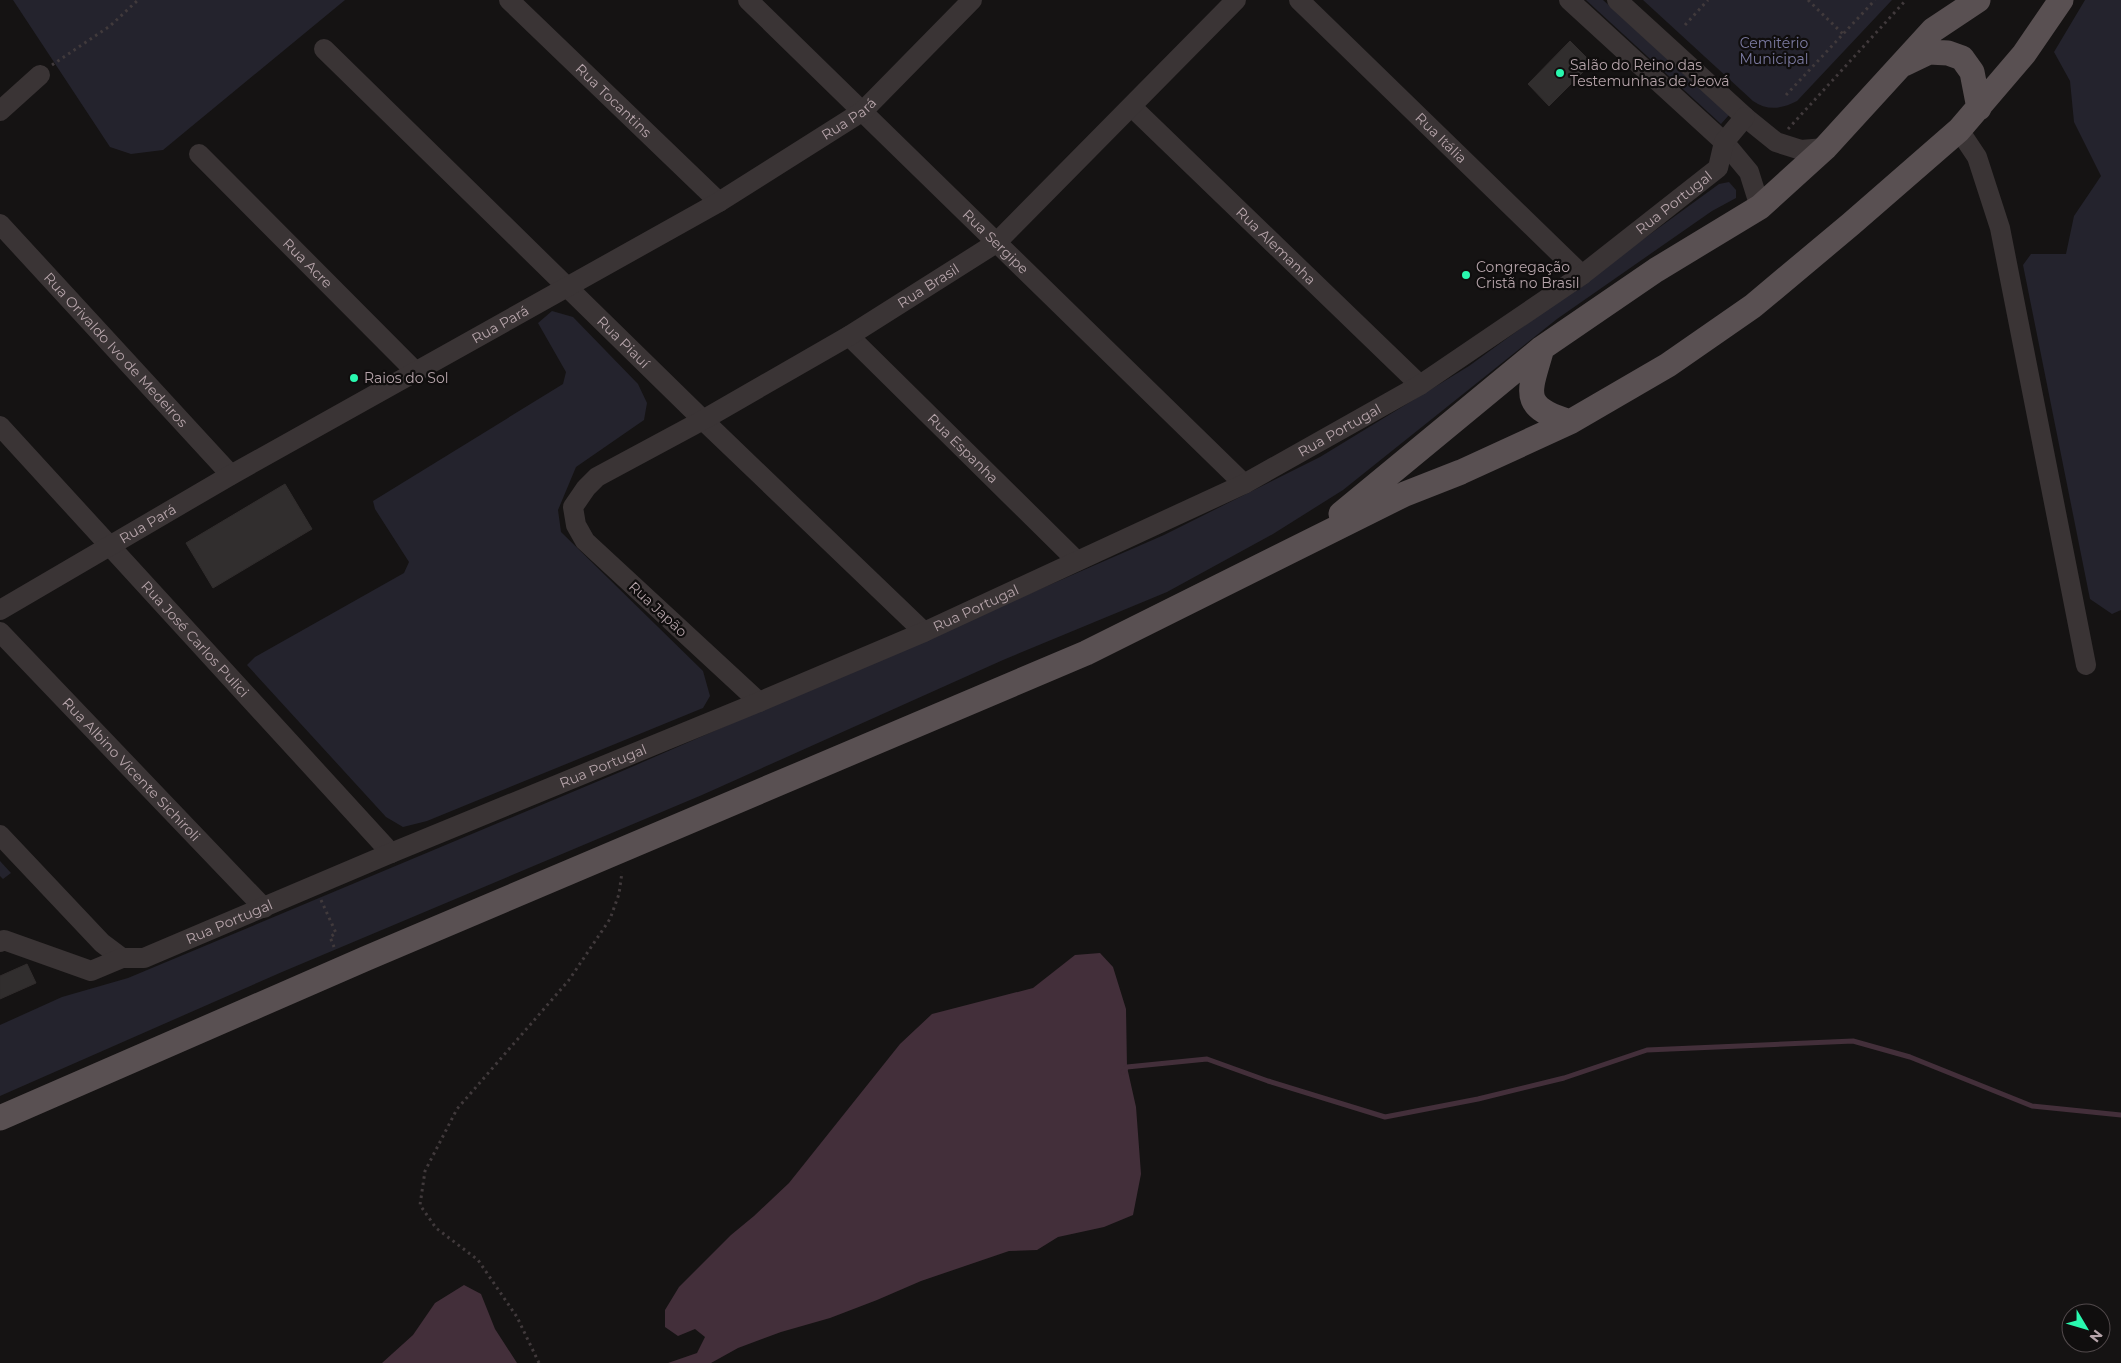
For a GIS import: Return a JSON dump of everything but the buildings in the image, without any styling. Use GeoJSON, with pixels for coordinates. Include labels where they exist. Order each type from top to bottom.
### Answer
{"type":"FeatureCollection","features":[{"type":"Feature","properties":{"kind":"main road"},"geometry":{"type":"LineString","coordinates":[[1310,540],[1542,348],[1656,270],[1760,207],[1825,148],[1932,30],[1978,0]]}},
{"type":"Feature","properties":{"kind":"main road"},"geometry":{"type":"LineString","coordinates":[[0,1118],[1086,653],[1405,494],[1461,472],[1570,422],[1668,364],[1753,306],[1851,224],[1959,130],[2024,54],[2061,0]]}},
{"type":"Feature","properties":{"kind":"main road"},"geometry":{"type":"LineString","coordinates":[[1900,66],[1929,52],[1948,52],[1962,58],[1972,72],[1979,108]]}},
{"type":"Feature","properties":{"kind":"main road"},"geometry":{"type":"LineString","coordinates":[[1542,348],[1531,398],[1537,407],[1551,416],[1570,422]]}},
{"type":"Feature","properties":{"kind":"street","name":"Rua Tocantins"},"geometry":{"type":"LineString","coordinates":[[509,0],[719,202]]}},
{"type":"Feature","properties":{"kind":"street","name":"Rua Sergipe"},"geometry":{"type":"LineString","coordinates":[[748,0],[1244,484]]}},
{"type":"Feature","properties":{"kind":"street","name":"Rua Pará"},"geometry":{"type":"LineString","coordinates":[[0,610],[231,476],[719,202],[862,111],[972,0]]}},
{"type":"Feature","properties":{"kind":"street","name":"Rua Brasil"},"geometry":{"type":"LineString","coordinates":[[573,507],[586,488],[597,477],[703,420],[849,336],[996,243],[1236,0]]}},
{"type":"Feature","properties":{"kind":"street","name":"Rua Itália"},"geometry":{"type":"LineString","coordinates":[[1299,0],[1582,275]]}},
{"type":"Feature","properties":{"kind":"street"},"geometry":{"type":"LineString","coordinates":[[1569,0],[1724,142],[1749,172],[1760,207]]}},
{"type":"Feature","properties":{"kind":"street"},"geometry":{"type":"LineString","coordinates":[[1617,0],[1745,117],[1776,142],[1801,150],[1825,148]]}},
{"type":"Feature","properties":{"kind":"street","name":"Rua Piauí"},"geometry":{"type":"LineString","coordinates":[[324,49],[703,420],[924,632]]}},
{"type":"Feature","properties":{"kind":"street"},"geometry":{"type":"LineString","coordinates":[[0,111],[40,75]]}},
{"type":"Feature","properties":{"kind":"street","name":"Rua Alemanha"},"geometry":{"type":"LineString","coordinates":[[1132,107],[1420,385]]}},
{"type":"Feature","properties":{"kind":"street","name":"Rua Portugal"},"geometry":{"type":"LineString","coordinates":[[122,958],[144,958],[391,853],[759,702],[924,632],[1244,484],[1420,385],[1582,275],[1718,168],[1724,142],[1745,117]]}},
{"type":"Feature","properties":{"kind":"street"},"geometry":{"type":"LineString","coordinates":[[1959,130],[1977,157],[2000,228],[2086,664]]}},
{"type":"Feature","properties":{"kind":"street","name":"Rua Acre"},"geometry":{"type":"LineString","coordinates":[[199,154],[416,372]]}},
{"type":"Feature","properties":{"kind":"street","name":"Rua Orivaldo Ivo de Medeiros"},"geometry":{"type":"LineString","coordinates":[[0,224],[231,476]]}},
{"type":"Feature","properties":{"kind":"street","name":"Rua Espanha"},"geometry":{"type":"LineString","coordinates":[[849,336],[1077,561]]}},
{"type":"Feature","properties":{"kind":"street","name":"Rua José Carlos Pulici"},"geometry":{"type":"LineString","coordinates":[[0,426],[112,546],[391,853]]}},
{"type":"Feature","properties":{"kind":"street","name":"Rua Japão"},"geometry":{"type":"LineString","coordinates":[[573,507],[576,525],[585,541],[759,702]]}},
{"type":"Feature","properties":{"kind":"street","name":"Rua Albino Vicente Sichiroli"},"geometry":{"type":"LineString","coordinates":[[0,632],[264,908]]}},
{"type":"Feature","properties":{"kind":"street"},"geometry":{"type":"LineString","coordinates":[[0,836],[102,943],[122,958]]}},
{"type":"Feature","properties":{"kind":"street"},"geometry":{"type":"LineString","coordinates":[[0,942],[4,940],[91,971],[122,958]]}},
{"type":"Feature","properties":{"kind":"path"},"geometry":{"type":"LineString","coordinates":[[40,75],[64,56],[83,46],[110,26],[138,0]]}},
{"type":"Feature","properties":{"kind":"path"},"geometry":{"type":"LineString","coordinates":[[1685,25],[1708,0]]}},
{"type":"Feature","properties":{"kind":"path"},"geometry":{"type":"LineString","coordinates":[[1808,0],[1843,34]]}},
{"type":"Feature","properties":{"kind":"path"},"geometry":{"type":"LineString","coordinates":[[1786,95],[1875,0]]}},
{"type":"Feature","properties":{"kind":"path"},"geometry":{"type":"LineString","coordinates":[[1776,142],[1906,0]]}},
{"type":"Feature","properties":{"kind":"path"},"geometry":{"type":"LineString","coordinates":[[539,1363],[517,1317],[478,1260],[436,1228],[420,1205],[425,1170],[456,1109],[569,980],[610,919],[619,894],[625,849]]}},
{"type":"Feature","properties":{"kind":"path"},"geometry":{"type":"LineString","coordinates":[[320,898],[336,933],[330,937],[334,947]]}},
{"type":"Feature","properties":{"kind":"green space"},"geometry":{"type":"Polygon","coordinates":[[[13,0],[345,0],[163,150],[131,154],[110,147],[13,0]]]}},
{"type":"Feature","properties":{"kind":"green space"},"geometry":{"type":"Polygon","coordinates":[[[1586,0],[1603,0],[1729,115],[1721,124],[1586,0]]]}},
{"type":"Feature","properties":{"kind":"green space","name":"Cemitério Municipal"},"geometry":{"type":"Polygon","coordinates":[[[1643,0],[1892,0],[1797,101],[1786,106],[1769,108],[1753,101],[1643,0]]]}},
{"type":"Feature","properties":{"kind":"green space"},"geometry":{"type":"Polygon","coordinates":[[[2085,0],[2121,0],[2121,610],[2112,614],[2090,599],[2023,265],[2031,254],[2066,254],[2074,216],[2101,176],[2074,122],[2070,81],[2054,52],[2085,0]]]}},
{"type":"Feature","properties":{"kind":"green space"},"geometry":{"type":"Polygon","coordinates":[[[1729,182],[1736,190],[1736,198],[1712,211],[1557,319],[1343,490],[1273,534],[1167,592],[1003,660],[702,795],[282,972],[0,1096],[0,1025],[62,997],[128,978],[620,772],[1164,535],[1320,457],[1469,366],[1719,184],[1729,182]]]}},
{"type":"Feature","properties":{"kind":"green space"},"geometry":{"type":"Polygon","coordinates":[[[552,311],[573,317],[638,384],[647,403],[644,420],[576,467],[558,510],[561,532],[703,671],[710,696],[703,708],[427,821],[403,827],[386,817],[247,665],[255,657],[404,573],[409,562],[375,509],[373,501],[563,384],[566,372],[538,323],[552,311]]]}},
{"type":"Feature","properties":{"kind":"green space"},"geometry":{"type":"Polygon","coordinates":[[[0,861],[11,873],[3,879],[0,876],[0,861]]]}},
{"type":"Feature","properties":{"kind":"shaded area"},"geometry":{"type":"Polygon","coordinates":[[[1100,953],[1113,967],[1126,1009],[1127,1067],[1136,1107],[1141,1174],[1133,1215],[1104,1227],[1058,1237],[1037,1250],[1009,1251],[921,1281],[830,1318],[781,1332],[738,1348],[711,1363],[668,1363],[697,1353],[705,1337],[695,1329],[678,1336],[665,1327],[665,1310],[679,1287],[731,1235],[789,1183],[900,1044],[932,1014],[1033,988],[1075,955],[1100,953]]]}},
{"type":"Feature","properties":{"kind":"shaded area"},"geometry":{"type":"Polygon","coordinates":[[[464,1285],[481,1294],[495,1329],[517,1363],[382,1363],[413,1335],[435,1303],[464,1285]]]}},
{"type":"Feature","properties":{"kind":"waterway"},"geometry":{"type":"LineString","coordinates":[[1123,1072],[1127,1067],[1207,1059],[1268,1081],[1385,1117],[1478,1099],[1564,1078],[1647,1050],[1853,1041],[1910,1057],[2032,1106],[2121,1115]]}},
{"type":"Feature","properties":{"kind":"place","name":"Salão do Reino das Testemunhas de Jeová"},"geometry":{"type":"Point","coordinates":[1560,73]}},
{"type":"Feature","properties":{"kind":"place","name":"Congregação Cristã no Brasil"},"geometry":{"type":"Point","coordinates":[1466,275]}},
{"type":"Feature","properties":{"kind":"place","name":"Raios do Sol"},"geometry":{"type":"Point","coordinates":[354,378]}}]}
